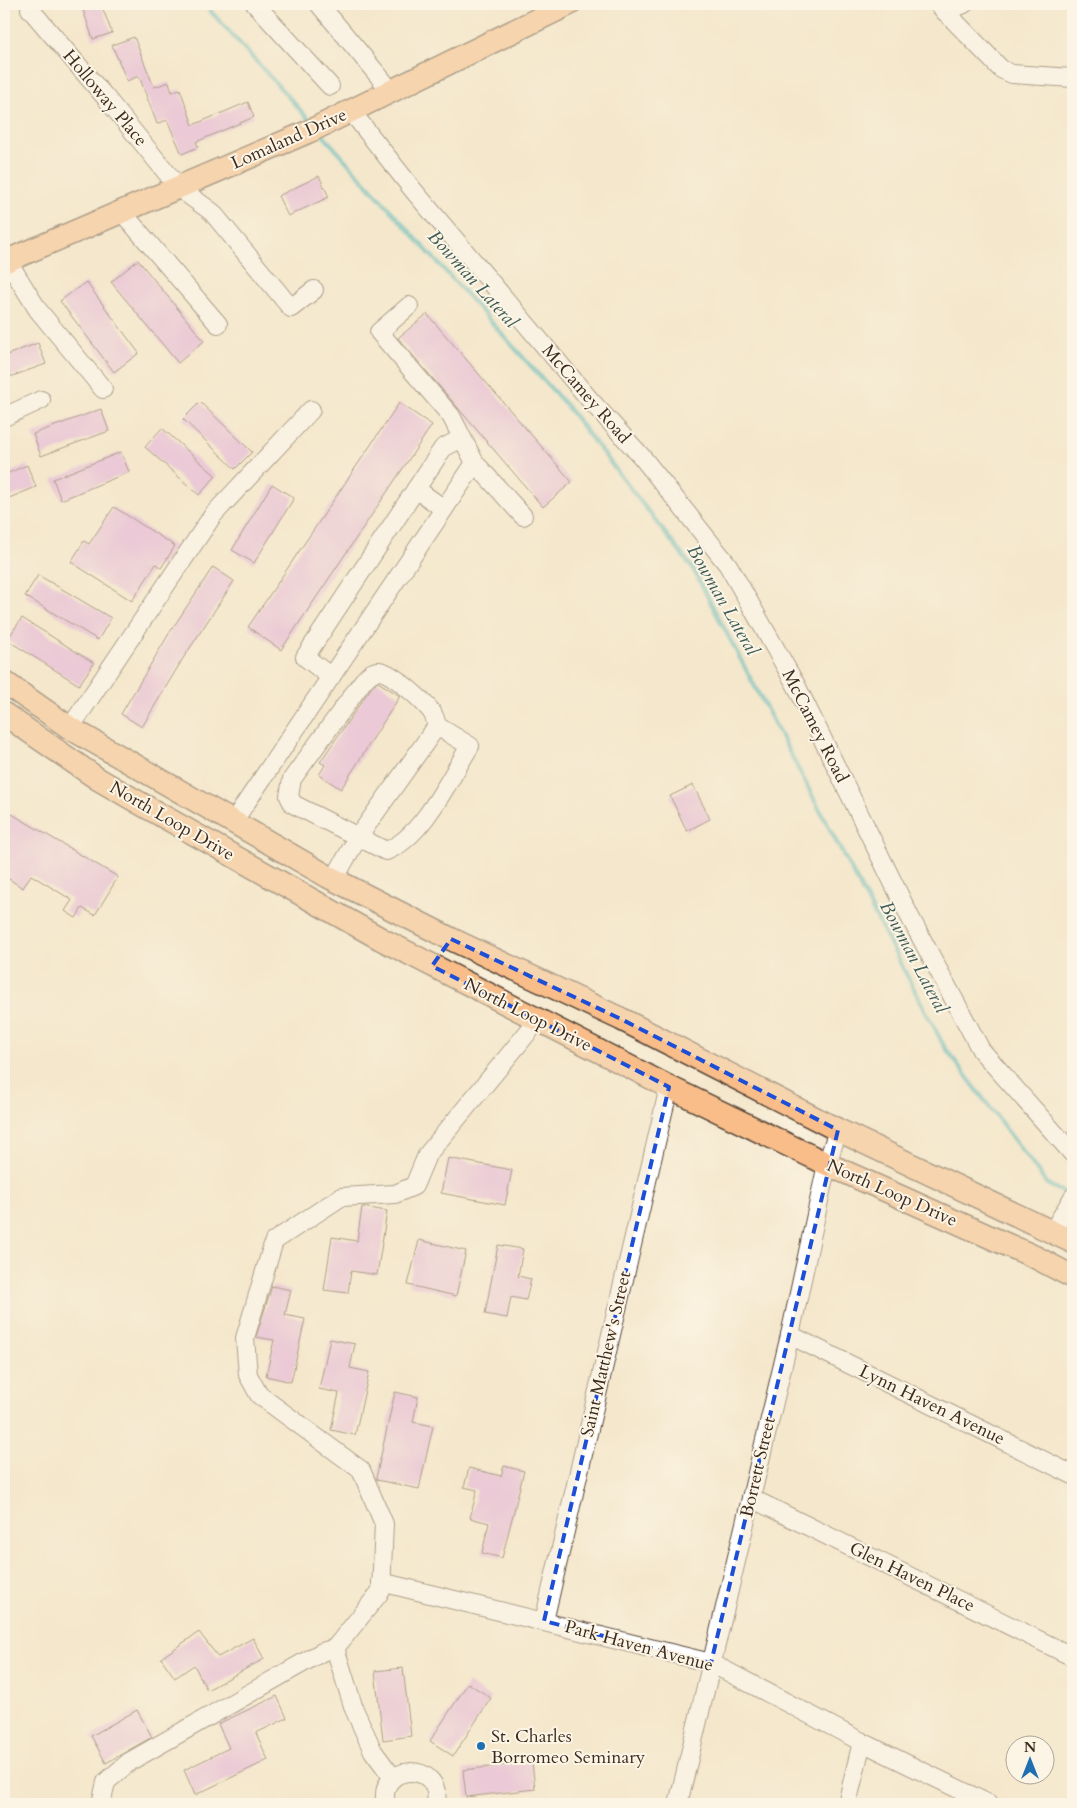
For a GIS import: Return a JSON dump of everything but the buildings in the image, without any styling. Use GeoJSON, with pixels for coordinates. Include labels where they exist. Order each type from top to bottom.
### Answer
{"type":"FeatureCollection","features":[{"type":"Feature","properties":{"kind":"main road","name":"Lomaland Drive"},"geometry":{"type":"LineString","coordinates":[[6,261],[310,131],[568,4]]}},
{"type":"Feature","properties":{"kind":"main road","name":"North Loop Drive"},"geometry":{"type":"LineString","coordinates":[[4,682],[70,728],[334,880],[451,939],[621,1019],[838,1130],[1058,1222],[1073,1242]]}},
{"type":"Feature","properties":{"kind":"main road","name":"North Loop Drive"},"geometry":{"type":"LineString","coordinates":[[4,714],[98,779],[143,806],[432,966],[669,1087],[828,1164],[1073,1277]]}},
{"type":"Feature","properties":{"kind":"main road"},"geometry":{"type":"LineString","coordinates":[[432,966],[451,939]]}},
{"type":"Feature","properties":{"kind":"street"},"geometry":{"type":"LineString","coordinates":[[255,4],[330,86]]}},
{"type":"Feature","properties":{"kind":"street"},"geometry":{"type":"LineString","coordinates":[[319,4],[392,92]]}},
{"type":"Feature","properties":{"kind":"street"},"geometry":{"type":"LineString","coordinates":[[942,8],[964,4]]}},
{"type":"Feature","properties":{"kind":"street"},"geometry":{"type":"LineString","coordinates":[[942,8],[1002,69],[1012,74],[1073,78]]}},
{"type":"Feature","properties":{"kind":"street","name":"Holloway Place"},"geometry":{"type":"LineString","coordinates":[[30,9],[179,188],[212,212],[291,308],[314,290]]}},
{"type":"Feature","properties":{"kind":"street","name":"McCamey Road"},"geometry":{"type":"LineString","coordinates":[[348,113],[590,400],[642,457],[728,565],[796,686],[910,917],[981,1050],[1073,1154]]}},
{"type":"Feature","properties":{"kind":"street"},"geometry":{"type":"LineString","coordinates":[[122,212],[218,324]]}},
{"type":"Feature","properties":{"kind":"street"},"geometry":{"type":"LineString","coordinates":[[6,261],[38,310],[103,389]]}},
{"type":"Feature","properties":{"kind":"street"},"geometry":{"type":"LineString","coordinates":[[409,306],[379,332],[451,416],[475,463],[523,516]]}},
{"type":"Feature","properties":{"kind":"street"},"geometry":{"type":"LineString","coordinates":[[4,417],[42,400]]}},
{"type":"Feature","properties":{"kind":"street"},"geometry":{"type":"LineString","coordinates":[[70,728],[213,515],[310,410]]}},
{"type":"Feature","properties":{"kind":"street"},"geometry":{"type":"LineString","coordinates":[[331,677],[305,657],[443,448],[462,438]]}},
{"type":"Feature","properties":{"kind":"street"},"geometry":{"type":"LineString","coordinates":[[233,822],[475,463]]}},
{"type":"Feature","properties":{"kind":"street"},"geometry":{"type":"LineString","coordinates":[[416,488],[444,509]]}},
{"type":"Feature","properties":{"kind":"street"},"geometry":{"type":"LineString","coordinates":[[379,671],[387,674],[402,685],[432,712],[437,726],[470,746],[425,817],[406,840],[396,848],[386,851],[358,838],[294,804],[289,796],[292,779],[363,681],[371,673],[379,671]]}},
{"type":"Feature","properties":{"kind":"street"},"geometry":{"type":"LineString","coordinates":[[334,880],[358,838],[437,726]]}},
{"type":"Feature","properties":{"kind":"street"},"geometry":{"type":"LineString","coordinates":[[101,1804],[106,1782],[129,1762],[322,1652],[335,1648],[381,1590],[384,1524],[361,1470],[259,1395],[248,1375],[245,1338],[274,1241],[342,1197],[395,1194],[414,1186],[426,1154],[538,1020]]}},
{"type":"Feature","properties":{"kind":"street","name":"Saint Matthew's Street"},"geometry":{"type":"LineString","coordinates":[[544,1621],[669,1087]]}},
{"type":"Feature","properties":{"kind":"street","name":"Borrett Street"},"geometry":{"type":"LineString","coordinates":[[678,1804],[790,1336],[828,1164],[838,1130]]}},
{"type":"Feature","properties":{"kind":"street"},"geometry":{"type":"LineString","coordinates":[[1058,1222],[1073,1197]]}},
{"type":"Feature","properties":{"kind":"street","name":"Lynn Haven Avenue"},"geometry":{"type":"LineString","coordinates":[[790,1336],[1073,1475]]}},
{"type":"Feature","properties":{"kind":"street","name":"Glen Haven Place"},"geometry":{"type":"LineString","coordinates":[[751,1498],[1073,1656]]}},
{"type":"Feature","properties":{"kind":"street","name":"Park Haven Avenue"},"geometry":{"type":"LineString","coordinates":[[381,1582],[712,1663],[862,1742],[989,1804]]}},
{"type":"Feature","properties":{"kind":"street"},"geometry":{"type":"LineString","coordinates":[[335,1648],[354,1709],[373,1752],[393,1778]]}},
{"type":"Feature","properties":{"kind":"street"},"geometry":{"type":"LineString","coordinates":[[847,1804],[862,1742]]}},
{"type":"Feature","properties":{"kind":"street"},"geometry":{"type":"LineString","coordinates":[[386,1804],[385,1793],[393,1778],[409,1771],[425,1776],[436,1789],[436,1804]]}},
{"type":"Feature","properties":{"kind":"highlighted area"},"geometry":{"type":"Polygon","coordinates":[[[451,939],[621,1019],[838,1130],[711,1663],[544,1621],[669,1087],[432,966],[451,939]]]}},
{"type":"Feature","properties":{"kind":"waterway","name":"Bowman Lateral"},"geometry":{"type":"LineString","coordinates":[[204,4],[312,123]]}},
{"type":"Feature","properties":{"kind":"waterway","name":"Bowman Lateral"},"geometry":{"type":"LineString","coordinates":[[321,133],[565,404],[693,569],[944,1046],[1047,1184],[1069,1195]]}},
{"type":"Feature","properties":{"kind":"place","name":"St. Charles Borromeo Seminary"},"geometry":{"type":"Point","coordinates":[481,1746]}}]}
